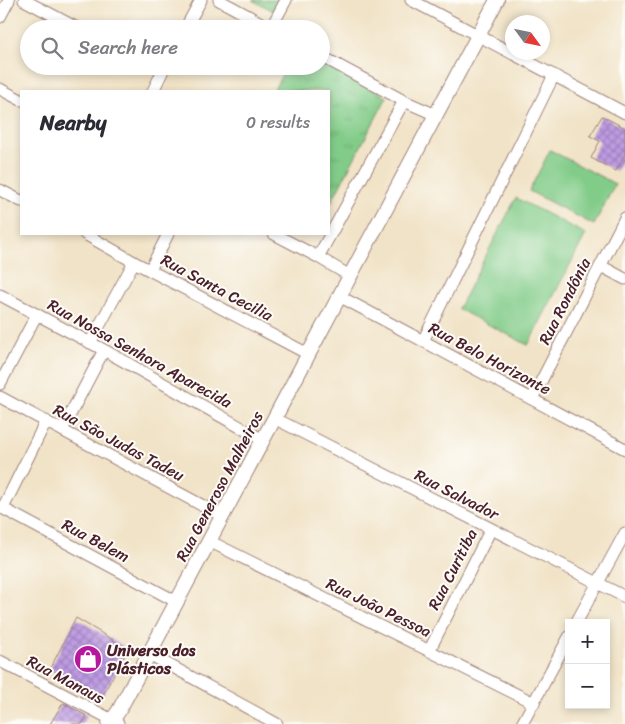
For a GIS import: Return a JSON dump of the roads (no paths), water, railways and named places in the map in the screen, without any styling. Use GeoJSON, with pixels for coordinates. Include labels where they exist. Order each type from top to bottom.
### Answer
{"type":"FeatureCollection","features":[{"type":"Feature","properties":{"kind":"street"},"geometry":{"type":"LineString","coordinates":[[0,17],[9,0]]}},
{"type":"Feature","properties":{"kind":"street"},"geometry":{"type":"LineString","coordinates":[[24,0],[63,20]]}},
{"type":"Feature","properties":{"kind":"street"},"geometry":{"type":"LineString","coordinates":[[190,20],[201,0]]}},
{"type":"Feature","properties":{"kind":"street"},"geometry":{"type":"LineString","coordinates":[[219,0],[257,20]]}},
{"type":"Feature","properties":{"kind":"street"},"geometry":{"type":"LineString","coordinates":[[276,20],[286,0]]}},
{"type":"Feature","properties":{"kind":"street"},"geometry":{"type":"LineString","coordinates":[[411,0],[625,113]]}},
{"type":"Feature","properties":{"kind":"street","name":"Rua Generoso Malheiros"},"geometry":{"type":"LineString","coordinates":[[115,721],[497,0]]}},
{"type":"Feature","properties":{"kind":"street"},"geometry":{"type":"LineString","coordinates":[[330,61],[404,101],[436,115]]}},
{"type":"Feature","properties":{"kind":"street"},"geometry":{"type":"LineString","coordinates":[[153,90],[158,75]]}},
{"type":"Feature","properties":{"kind":"street"},"geometry":{"type":"LineString","coordinates":[[423,341],[554,75]]}},
{"type":"Feature","properties":{"kind":"street"},"geometry":{"type":"LineString","coordinates":[[0,89],[20,99]]}},
{"type":"Feature","properties":{"kind":"street"},"geometry":{"type":"LineString","coordinates":[[318,257],[404,101]]}},
{"type":"Feature","properties":{"kind":"street"},"geometry":{"type":"LineString","coordinates":[[0,190],[20,200]]}},
{"type":"Feature","properties":{"kind":"street","name":"Rua Rondônia"},"geometry":{"type":"LineString","coordinates":[[532,399],[625,218]]}},
{"type":"Feature","properties":{"kind":"street","name":"Rua Santa Cecilia"},"geometry":{"type":"LineString","coordinates":[[87,235],[308,354]]}},
{"type":"Feature","properties":{"kind":"street"},"geometry":{"type":"LineString","coordinates":[[150,270],[168,235]]}},
{"type":"Feature","properties":{"kind":"street"},"geometry":{"type":"LineString","coordinates":[[276,235],[350,276]]}},
{"type":"Feature","properties":{"kind":"street"},"geometry":{"type":"LineString","coordinates":[[90,343],[134,262]]}},
{"type":"Feature","properties":{"kind":"street"},"geometry":{"type":"LineString","coordinates":[[601,266],[625,279]]}},
{"type":"Feature","properties":{"kind":"street","name":"Rua Nossa Senhora Aparecida"},"geometry":{"type":"LineString","coordinates":[[0,295],[104,350],[263,440]]}},
{"type":"Feature","properties":{"kind":"street","name":"Rua Belo Horizonte"},"geometry":{"type":"LineString","coordinates":[[339,296],[625,449]]}},
{"type":"Feature","properties":{"kind":"street"},"geometry":{"type":"LineString","coordinates":[[0,384],[37,314]]}},
{"type":"Feature","properties":{"kind":"street"},"geometry":{"type":"LineString","coordinates":[[62,430],[104,350]]}},
{"type":"Feature","properties":{"kind":"street","name":"Rua São Judas Tadeu"},"geometry":{"type":"LineString","coordinates":[[0,397],[222,516]]}},
{"type":"Feature","properties":{"kind":"street","name":"Rua Salvador"},"geometry":{"type":"LineString","coordinates":[[274,418],[625,597]]}},
{"type":"Feature","properties":{"kind":"street"},"geometry":{"type":"LineString","coordinates":[[2,507],[46,421]]}},
{"type":"Feature","properties":{"kind":"street","name":"Rua Belem"},"geometry":{"type":"LineString","coordinates":[[2,507],[177,602]]}},
{"type":"Feature","properties":{"kind":"street","name":"Rua Curitiba"},"geometry":{"type":"LineString","coordinates":[[429,650],[491,530]]}},
{"type":"Feature","properties":{"kind":"street"},"geometry":{"type":"LineString","coordinates":[[578,619],[625,533]]}},
{"type":"Feature","properties":{"kind":"street","name":"Rua João Pessoa"},"geometry":{"type":"LineString","coordinates":[[209,541],[534,703]]}},
{"type":"Feature","properties":{"kind":"street"},"geometry":{"type":"LineString","coordinates":[[522,724],[565,645]]}},
{"type":"Feature","properties":{"kind":"street"},"geometry":{"type":"LineString","coordinates":[[149,654],[277,724]]}},
{"type":"Feature","properties":{"kind":"street","name":"Rua Manaus"},"geometry":{"type":"LineString","coordinates":[[0,662],[115,721]]}},
{"type":"Feature","properties":{"kind":"place","name":"Universo dos Plásticos"},"geometry":{"type":"Point","coordinates":[88,659]}}]}
